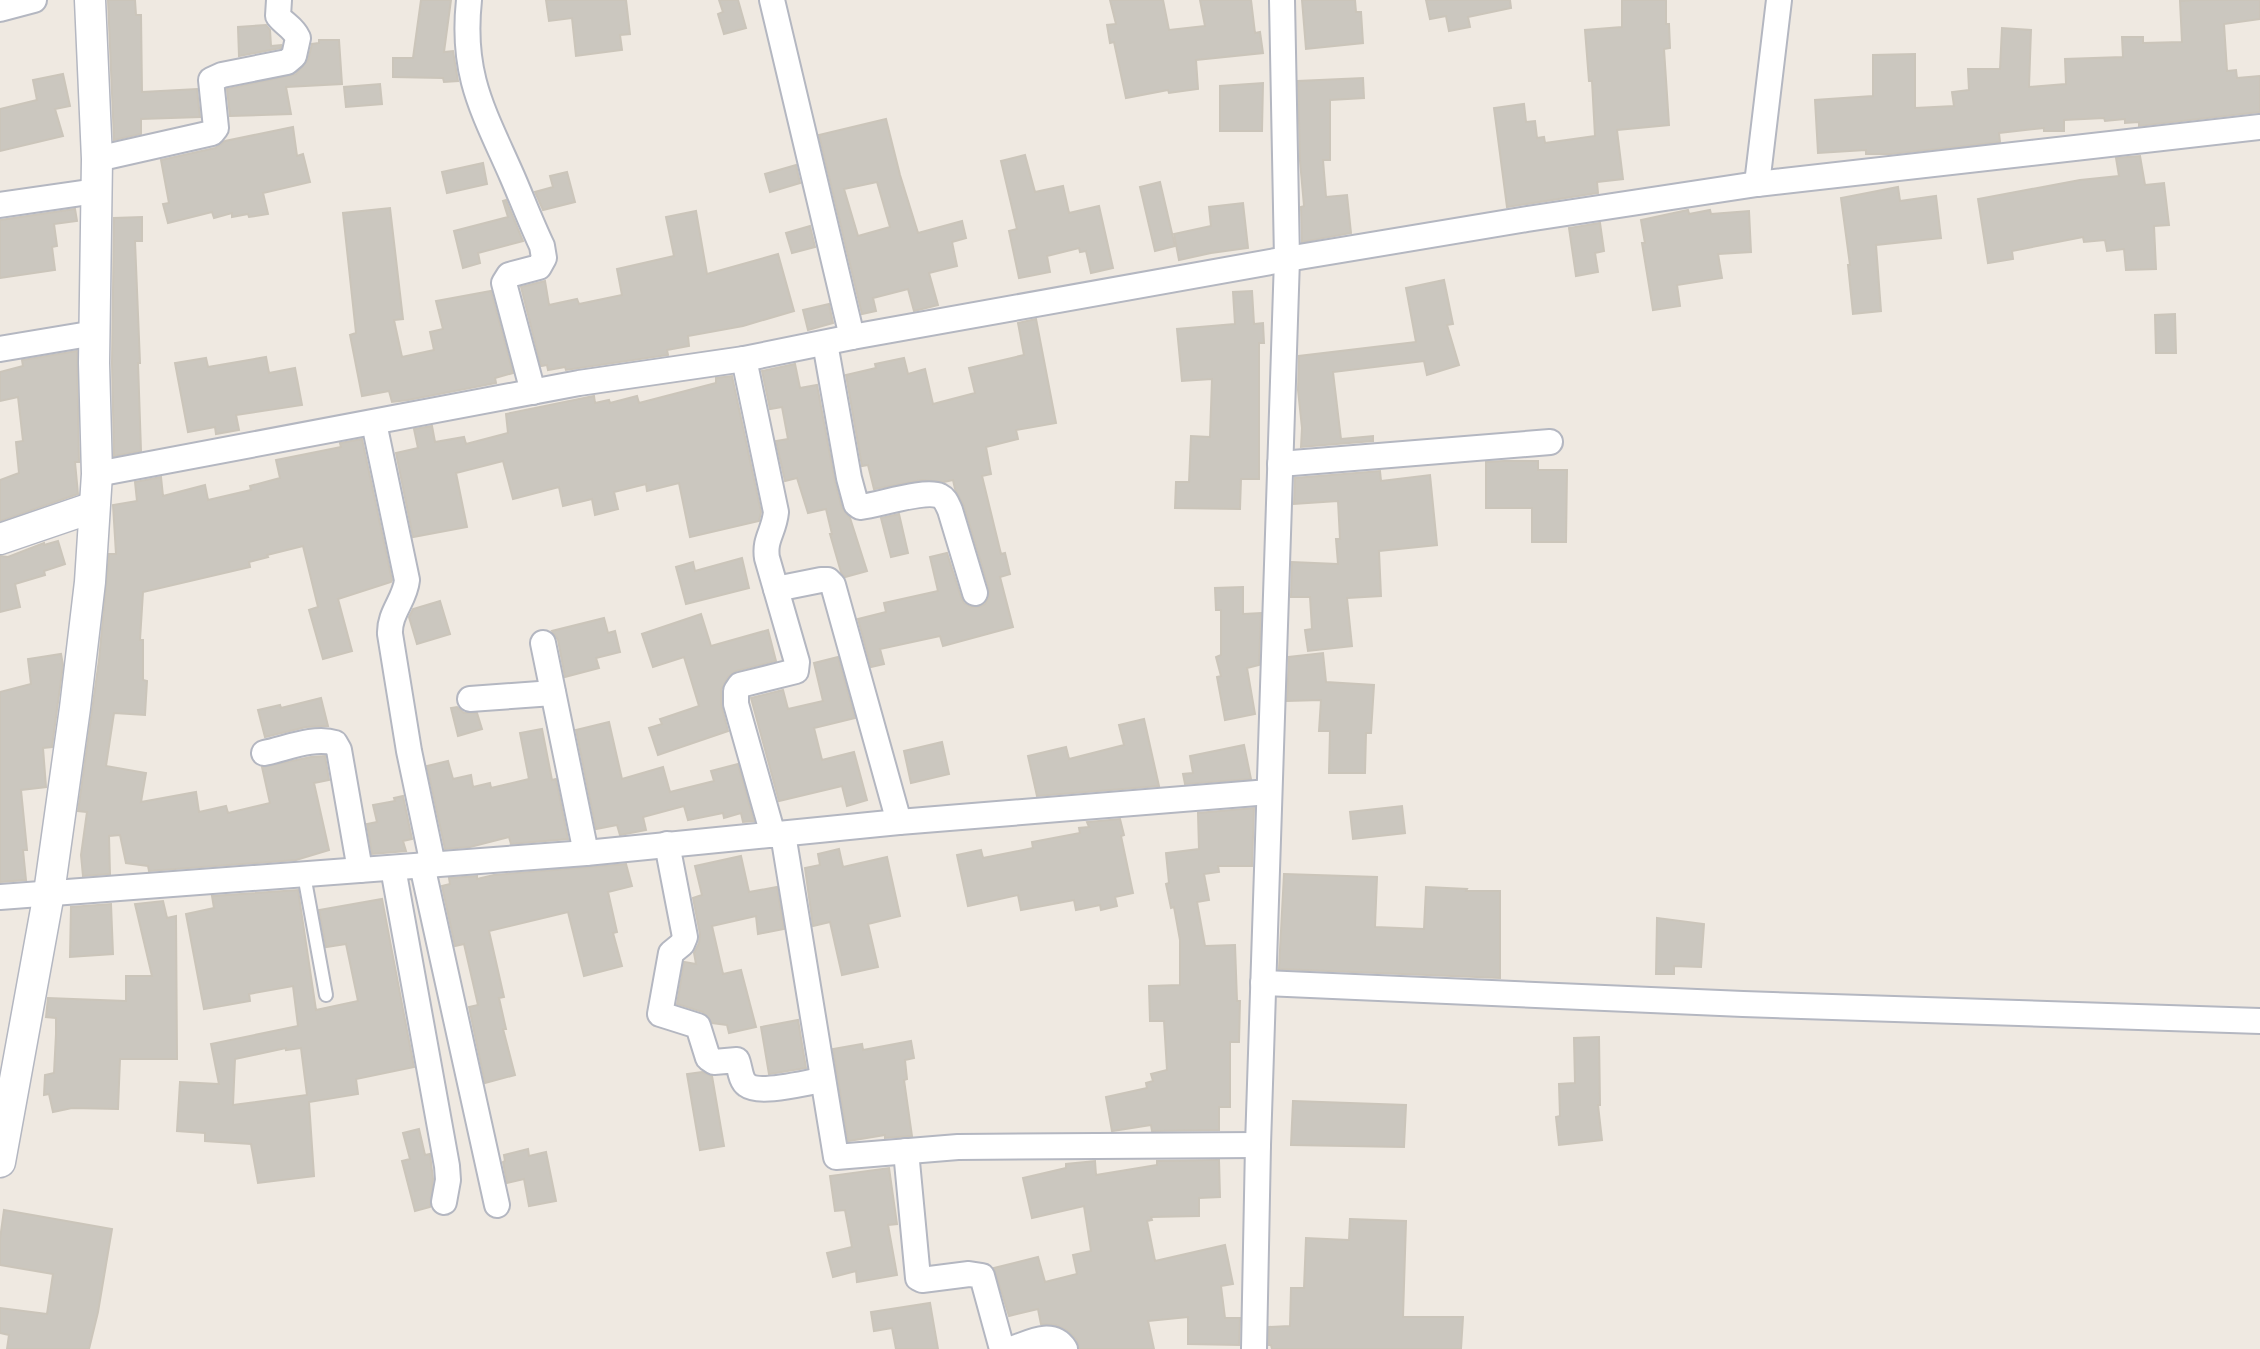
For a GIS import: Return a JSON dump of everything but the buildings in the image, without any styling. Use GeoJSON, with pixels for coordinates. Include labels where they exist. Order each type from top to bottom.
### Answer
{"type":"FeatureCollection","features":[{"type":"Feature","properties":{"kind":"street"},"geometry":{"type":"LineString","coordinates":[[0,9],[34,0]]}},
{"type":"Feature","properties":{"kind":"street"},"geometry":{"type":"LineString","coordinates":[[0,1162],[49,893],[90,582],[97,474],[97,159],[90,0]]}},
{"type":"Feature","properties":{"kind":"street"},"geometry":{"type":"LineString","coordinates":[[97,159],[212,133],[216,128],[211,80],[222,75],[287,62],[294,56],[298,38],[291,26],[278,16],[279,0]]}},
{"type":"Feature","properties":{"kind":"street"},"geometry":{"type":"LineString","coordinates":[[469,0],[466,45],[472,80],[542,246],[544,258],[539,267],[509,275],[504,283],[533,392]]}},
{"type":"Feature","properties":{"kind":"street"},"geometry":{"type":"LineString","coordinates":[[772,0],[852,337]]}},
{"type":"Feature","properties":{"kind":"street"},"geometry":{"type":"LineString","coordinates":[[1254,1349],[1258,1145],[1287,259],[1282,0]]}},
{"type":"Feature","properties":{"kind":"street"},"geometry":{"type":"LineString","coordinates":[[1757,184],[1779,0]]}},
{"type":"Feature","properties":{"kind":"street"},"geometry":{"type":"LineString","coordinates":[[97,474],[579,383],[744,359],[1287,259],[1757,184],[2260,127]]}},
{"type":"Feature","properties":{"kind":"street"},"geometry":{"type":"LineString","coordinates":[[0,205],[96,191]]}},
{"type":"Feature","properties":{"kind":"street"},"geometry":{"type":"LineString","coordinates":[[0,349],[95,333]]}},
{"type":"Feature","properties":{"kind":"street"},"geometry":{"type":"LineString","coordinates":[[825,343],[856,504],[860,507],[924,495],[937,495],[945,500],[975,593]]}},
{"type":"Feature","properties":{"kind":"street"},"geometry":{"type":"LineString","coordinates":[[744,359],[776,512],[775,527],[765,545],[797,662],[796,671],[740,685],[736,691],[736,704],[778,835],[836,1157],[958,1147],[1258,1145]]}},
{"type":"Feature","properties":{"kind":"street"},"geometry":{"type":"LineString","coordinates":[[374,423],[407,580],[406,592],[391,618],[390,634],[427,865],[497,1205]]}},
{"type":"Feature","properties":{"kind":"street"},"geometry":{"type":"LineString","coordinates":[[1280,464],[1550,442]]}},
{"type":"Feature","properties":{"kind":"street"},"geometry":{"type":"LineString","coordinates":[[0,539],[94,507]]}},
{"type":"Feature","properties":{"kind":"street"},"geometry":{"type":"LineString","coordinates":[[776,589],[821,580],[828,580],[833,585],[899,822]]}},
{"type":"Feature","properties":{"kind":"street"},"geometry":{"type":"LineString","coordinates":[[543,643],[586,853]]}},
{"type":"Feature","properties":{"kind":"street"},"geometry":{"type":"LineString","coordinates":[[470,698],[553,692]]}},
{"type":"Feature","properties":{"kind":"street"},"geometry":{"type":"LineString","coordinates":[[264,753],[327,740],[335,743],[339,750],[360,870]]}},
{"type":"Feature","properties":{"kind":"street"},"geometry":{"type":"LineString","coordinates":[[0,897],[586,853],[899,822],[1269,792]]}},
{"type":"Feature","properties":{"kind":"street"},"geometry":{"type":"LineString","coordinates":[[667,844],[685,937],[682,944],[671,953],[660,1014],[698,1026],[708,1058],[714,1062],[737,1060],[744,1082],[752,1088],[767,1089],[823,1080]]}},
{"type":"Feature","properties":{"kind":"street"},"geometry":{"type":"LineString","coordinates":[[393,868],[447,1166],[448,1180],[444,1202]]}},
{"type":"Feature","properties":{"kind":"street"},"geometry":{"type":"LineString","coordinates":[[1263,983],[1743,1004],[2260,1021]]}},
{"type":"Feature","properties":{"kind":"street"},"geometry":{"type":"LineString","coordinates":[[906,1151],[918,1278],[922,1280],[969,1274],[982,1276],[1002,1349]]}},
{"type":"Feature","properties":{"kind":"street"},"geometry":{"type":"LineString","coordinates":[[1012,1349],[1041,1339],[1053,1338],[1065,1349]]}},
{"type":"Feature","properties":{"kind":"lane"},"geometry":{"type":"LineString","coordinates":[[304,874],[326,995]]}}]}
